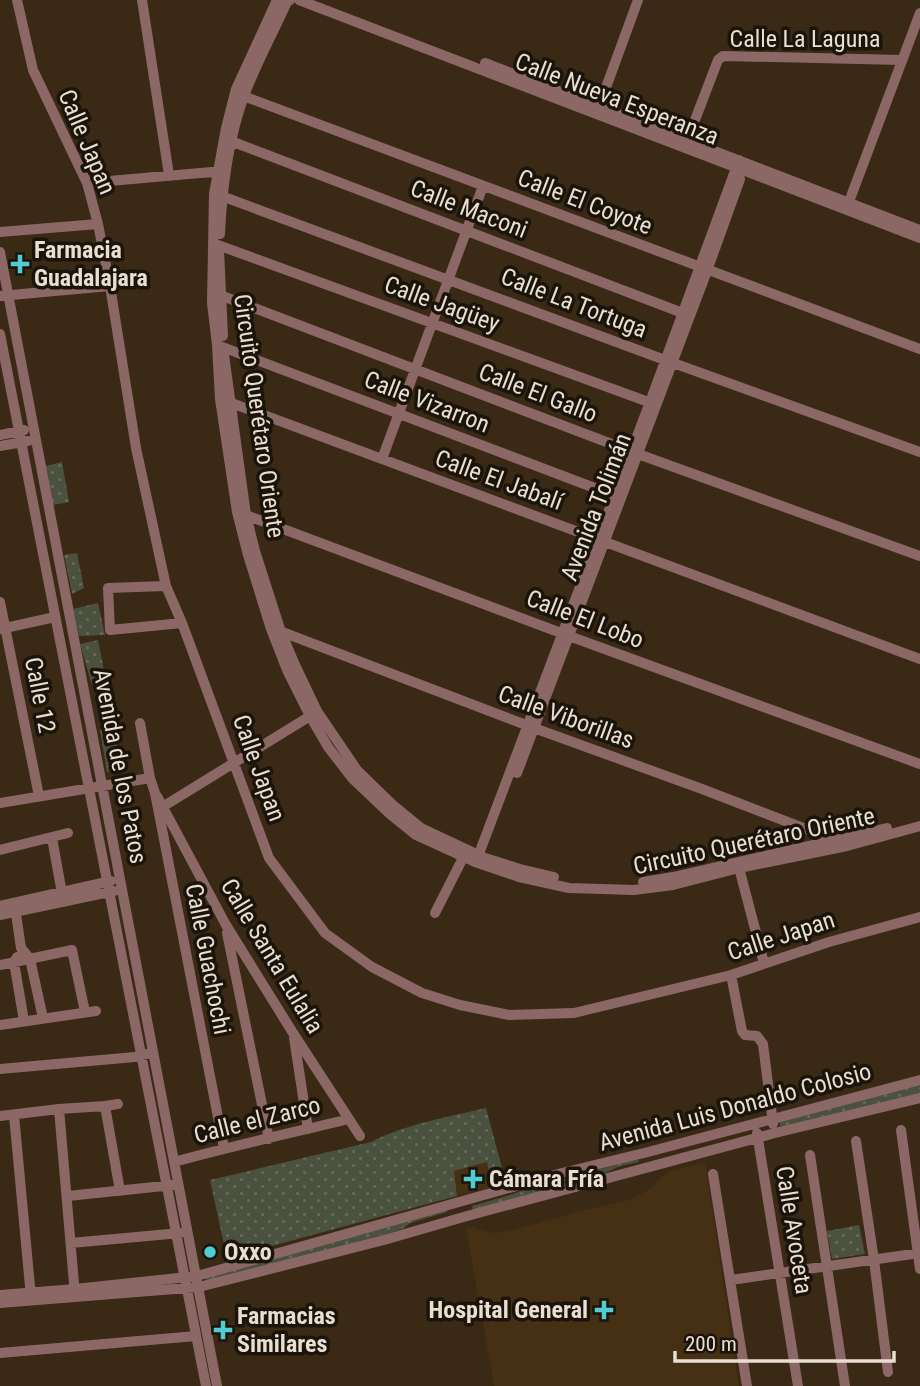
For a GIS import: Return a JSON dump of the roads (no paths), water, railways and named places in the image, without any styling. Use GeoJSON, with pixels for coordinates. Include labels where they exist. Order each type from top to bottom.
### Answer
{"type":"FeatureCollection","features":[{"type":"Feature","properties":{"kind":"street","name":"Calle Japan"},"geometry":{"type":"LineString","coordinates":[[17,0],[33,70],[87,183],[98,224],[136,448],[166,586],[270,858],[326,933],[372,967],[422,993],[460,1006],[509,1015],[574,1013],[731,975],[762,958],[920,917]]}},
{"type":"Feature","properties":{"kind":"street"},"geometry":{"type":"LineString","coordinates":[[142,0],[169,175]]}},
{"type":"Feature","properties":{"kind":"street","name":"Circuito Querétaro Oriente"},"geometry":{"type":"LineString","coordinates":[[277,0],[239,95],[218,194],[216,294],[225,400],[242,513],[287,670],[313,714],[357,771],[381,800],[421,828],[465,853],[569,888],[673,885],[846,846],[920,826]]}},
{"type":"Feature","properties":{"kind":"street","name":"Circuito Querétaro Oriente"},"geometry":{"type":"LineString","coordinates":[[239,95],[290,0]]}},
{"type":"Feature","properties":{"kind":"street","name":"Calle Nueva Esperanza"},"geometry":{"type":"LineString","coordinates":[[299,0],[444,51]]}},
{"type":"Feature","properties":{"kind":"street","name":"Calle Nueva Esperanza"},"geometry":{"type":"LineString","coordinates":[[318,0],[597,111],[847,206],[920,238]]}},
{"type":"Feature","properties":{"kind":"street"},"geometry":{"type":"LineString","coordinates":[[597,111],[638,0]]}},
{"type":"Feature","properties":{"kind":"street"},"geometry":{"type":"LineString","coordinates":[[847,206],[920,13]]}},
{"type":"Feature","properties":{"kind":"street","name":"Calle La Laguna"},"geometry":{"type":"LineString","coordinates":[[686,144],[718,60],[723,56],[902,60]]}},
{"type":"Feature","properties":{"kind":"street","name":"Calle El Coyote"},"geometry":{"type":"LineString","coordinates":[[239,95],[920,349]]}},
{"type":"Feature","properties":{"kind":"street","name":"Calle Maconi"},"geometry":{"type":"LineString","coordinates":[[228,140],[687,314]]}},
{"type":"Feature","properties":{"kind":"street","name":"Avenida Tolimán"},"geometry":{"type":"LineString","coordinates":[[481,860],[741,165]]}},
{"type":"Feature","properties":{"kind":"street"},"geometry":{"type":"LineString","coordinates":[[87,183],[222,171]]}},
{"type":"Feature","properties":{"kind":"street"},"geometry":{"type":"LineString","coordinates":[[382,459],[484,186]]}},
{"type":"Feature","properties":{"kind":"street","name":"Calle La Tortuga"},"geometry":{"type":"LineString","coordinates":[[218,194],[920,452]]}},
{"type":"Feature","properties":{"kind":"street","name":"Calle Nueva Esperanza"},"geometry":{"type":"LineString","coordinates":[[847,206],[920,230]]}},
{"type":"Feature","properties":{"kind":"street"},"geometry":{"type":"LineString","coordinates":[[0,232],[98,224]]}},
{"type":"Feature","properties":{"kind":"street","name":"Calle Jagüey"},"geometry":{"type":"LineString","coordinates":[[216,244],[653,404]]}},
{"type":"Feature","properties":{"kind":"street","name":"Avenida de los Patos"},"geometry":{"type":"LineString","coordinates":[[0,252],[4,296],[35,434],[217,1386]]}},
{"type":"Feature","properties":{"kind":"street"},"geometry":{"type":"LineString","coordinates":[[4,296],[110,286]]}},
{"type":"Feature","properties":{"kind":"street","name":"Calle El Gallo"},"geometry":{"type":"LineString","coordinates":[[216,294],[634,453],[920,556]]}},
{"type":"Feature","properties":{"kind":"street","name":"Avenida de los Patos"},"geometry":{"type":"LineString","coordinates":[[1,342],[5,391],[20,437],[206,1386]]}},
{"type":"Feature","properties":{"kind":"street","name":"Calle Vizarron"},"geometry":{"type":"LineString","coordinates":[[220,346],[618,497]]}},
{"type":"Feature","properties":{"kind":"street","name":"Calle El Jabalí"},"geometry":{"type":"LineString","coordinates":[[225,400],[920,659]]}},
{"type":"Feature","properties":{"kind":"street"},"geometry":{"type":"LineString","coordinates":[[0,446],[35,434]]}},
{"type":"Feature","properties":{"kind":"street"},"geometry":{"type":"LineString","coordinates":[[0,435],[20,437]]}},
{"type":"Feature","properties":{"kind":"street","name":"Calle El Lobo"},"geometry":{"type":"LineString","coordinates":[[242,513],[565,635],[920,764]]}},
{"type":"Feature","properties":{"kind":"street"},"geometry":{"type":"LineString","coordinates":[[166,586],[108,588],[110,630],[182,623]]}},
{"type":"Feature","properties":{"kind":"street","name":"Calle 12"},"geometry":{"type":"LineString","coordinates":[[0,602],[3,628],[39,796]]}},
{"type":"Feature","properties":{"kind":"street"},"geometry":{"type":"LineString","coordinates":[[3,628],[55,617]]}},
{"type":"Feature","properties":{"kind":"street","name":"Calle Viborillas"},"geometry":{"type":"LineString","coordinates":[[276,630],[702,789],[846,846]]}},
{"type":"Feature","properties":{"kind":"street"},"geometry":{"type":"LineString","coordinates":[[160,809],[313,714]]}},
{"type":"Feature","properties":{"kind":"street"},"geometry":{"type":"LineString","coordinates":[[0,803],[150,778],[140,723]]}},
{"type":"Feature","properties":{"kind":"street","name":"Calle Santa Eulalia"},"geometry":{"type":"LineString","coordinates":[[150,778],[160,809],[226,925],[360,1136]]}},
{"type":"Feature","properties":{"kind":"street","name":"Calle Guachochi"},"geometry":{"type":"LineString","coordinates":[[160,809],[224,1148]]}},
{"type":"Feature","properties":{"kind":"street","name":"Circuito Querétaro Oriente"},"geometry":{"type":"LineString","coordinates":[[739,869],[833,840],[920,820]]}},
{"type":"Feature","properties":{"kind":"street"},"geometry":{"type":"LineString","coordinates":[[0,850],[68,833]]}},
{"type":"Feature","properties":{"kind":"street"},"geometry":{"type":"LineString","coordinates":[[52,838],[63,897]]}},
{"type":"Feature","properties":{"kind":"street"},"geometry":{"type":"LineString","coordinates":[[435,913],[465,853]]}},
{"type":"Feature","properties":{"kind":"street"},"geometry":{"type":"LineString","coordinates":[[739,869],[762,958]]}},
{"type":"Feature","properties":{"kind":"street"},"geometry":{"type":"LineString","coordinates":[[0,915],[15,908],[121,884]]}},
{"type":"Feature","properties":{"kind":"street"},"geometry":{"type":"LineString","coordinates":[[0,906],[15,908]]}},
{"type":"Feature","properties":{"kind":"street"},"geometry":{"type":"LineString","coordinates":[[15,908],[21,948],[30,959],[43,1018]]}},
{"type":"Feature","properties":{"kind":"street"},"geometry":{"type":"LineString","coordinates":[[226,925],[269,1139]]}},
{"type":"Feature","properties":{"kind":"street"},"geometry":{"type":"LineString","coordinates":[[21,948],[14,962],[24,1021]]}},
{"type":"Feature","properties":{"kind":"street"},"geometry":{"type":"LineString","coordinates":[[0,965],[72,950],[90,1012],[0,1025]]}},
{"type":"Feature","properties":{"kind":"street"},"geometry":{"type":"LineString","coordinates":[[731,975],[741,1031],[745,1035],[757,1036],[763,1044],[775,1133]]}},
{"type":"Feature","properties":{"kind":"street"},"geometry":{"type":"LineString","coordinates":[[293,1033],[308,1129]]}},
{"type":"Feature","properties":{"kind":"street"},"geometry":{"type":"LineString","coordinates":[[0,1069],[153,1052]]}},
{"type":"Feature","properties":{"kind":"street","name":"Avenida Luis Donaldo Colosio"},"geometry":{"type":"LineString","coordinates":[[198,1282],[562,1173],[920,1080]]}},
{"type":"Feature","properties":{"kind":"street","name":"Avenida Luis Donaldo Colosio"},"geometry":{"type":"LineString","coordinates":[[198,1282],[384,1240],[775,1133],[920,1098]]}},
{"type":"Feature","properties":{"kind":"street"},"geometry":{"type":"LineString","coordinates":[[0,1116],[118,1104]]}},
{"type":"Feature","properties":{"kind":"street"},"geometry":{"type":"LineString","coordinates":[[105,1106],[120,1191]]}},
{"type":"Feature","properties":{"kind":"street"},"geometry":{"type":"LineString","coordinates":[[59,1109],[75,1293]]}},
{"type":"Feature","properties":{"kind":"street"},"geometry":{"type":"LineString","coordinates":[[14,1115],[31,1297]]}},
{"type":"Feature","properties":{"kind":"street","name":"Calle el Zarco"},"geometry":{"type":"LineString","coordinates":[[174,1162],[349,1119]]}},
{"type":"Feature","properties":{"kind":"street","name":"Calle Avoceta"},"geometry":{"type":"LineString","coordinates":[[756,1123],[798,1386]]}},
{"type":"Feature","properties":{"kind":"street"},"geometry":{"type":"LineString","coordinates":[[901,1130],[920,1269]]}},
{"type":"Feature","properties":{"kind":"street"},"geometry":{"type":"LineString","coordinates":[[856,1142],[874,1259],[887,1372]]}},
{"type":"Feature","properties":{"kind":"street"},"geometry":{"type":"LineString","coordinates":[[810,1156],[845,1386]]}},
{"type":"Feature","properties":{"kind":"street"},"geometry":{"type":"LineString","coordinates":[[713,1174],[747,1386]]}},
{"type":"Feature","properties":{"kind":"street"},"geometry":{"type":"LineString","coordinates":[[68,1196],[179,1184]]}},
{"type":"Feature","properties":{"kind":"street"},"geometry":{"type":"LineString","coordinates":[[71,1243],[188,1231]]}},
{"type":"Feature","properties":{"kind":"street"},"geometry":{"type":"LineString","coordinates":[[731,1280],[919,1253]]}},
{"type":"Feature","properties":{"kind":"street"},"geometry":{"type":"LineString","coordinates":[[0,1303],[31,1297],[198,1282]]}},
{"type":"Feature","properties":{"kind":"street"},"geometry":{"type":"LineString","coordinates":[[0,1295],[31,1297]]}},
{"type":"Feature","properties":{"kind":"street"},"geometry":{"type":"LineString","coordinates":[[0,1353],[196,1336]]}},
{"type":"Feature","properties":{"kind":"place","name":"Farmacia Guadalajara"},"geometry":{"type":"Point","coordinates":[20,264]}},
{"type":"Feature","properties":{"kind":"place","name":"Cámara Fría"},"geometry":{"type":"Point","coordinates":[473,1179]}},
{"type":"Feature","properties":{"kind":"place","name":"Oxxo"},"geometry":{"type":"Point","coordinates":[210,1252]}},
{"type":"Feature","properties":{"kind":"place","name":"Hospital General"},"geometry":{"type":"Point","coordinates":[604,1310]}},
{"type":"Feature","properties":{"kind":"place","name":"Farmacias Similares"},"geometry":{"type":"Point","coordinates":[223,1330]}}]}
